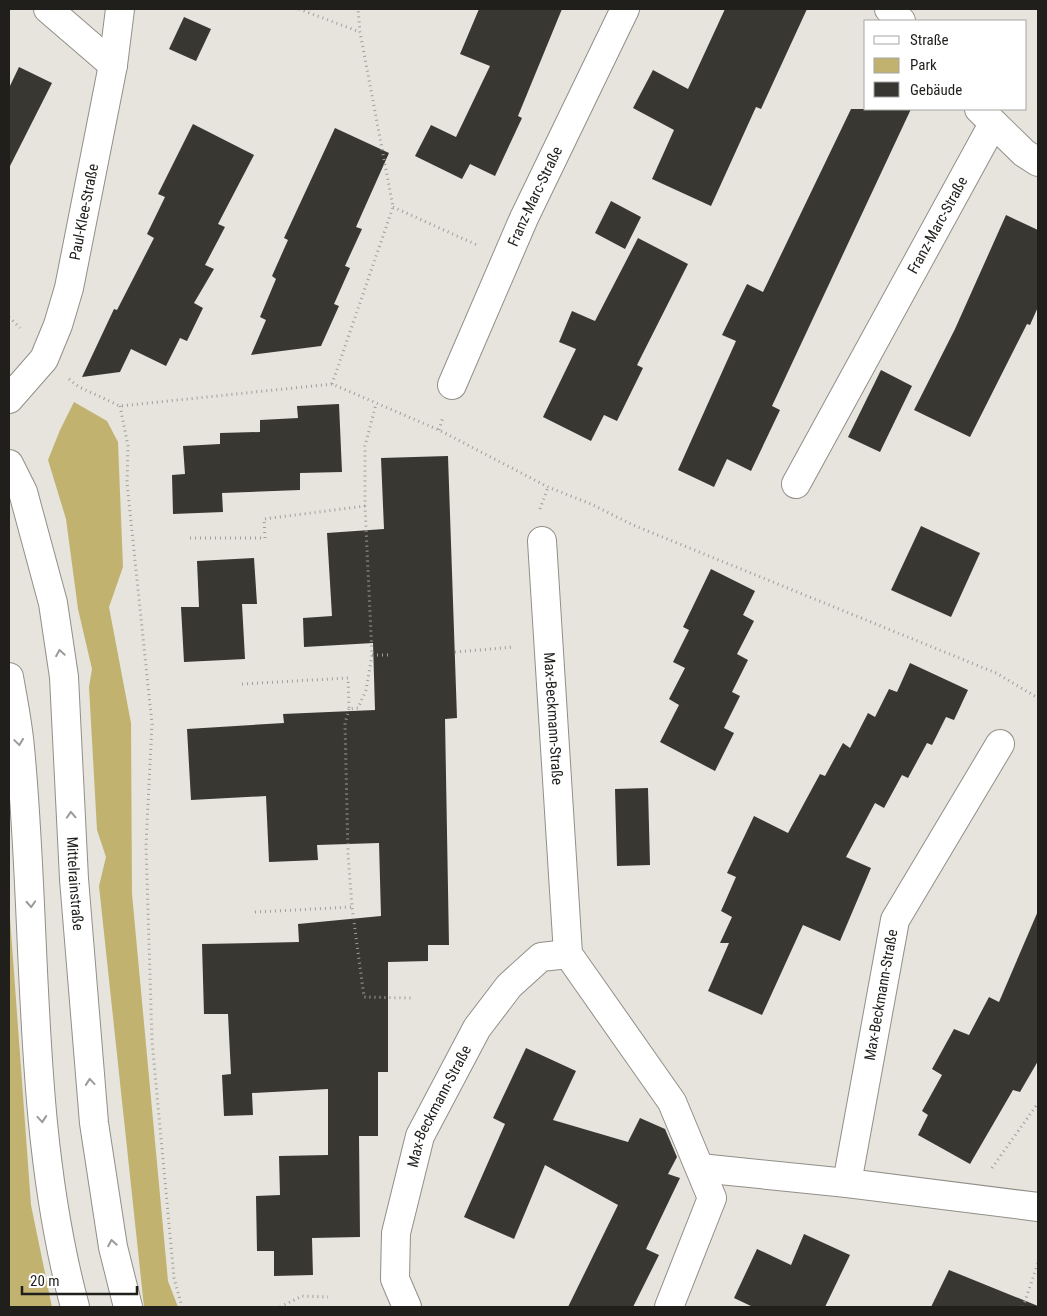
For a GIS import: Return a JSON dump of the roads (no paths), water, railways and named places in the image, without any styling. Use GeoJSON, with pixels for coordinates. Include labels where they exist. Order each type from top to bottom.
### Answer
{"type":"FeatureCollection","features":[{"type":"Feature","properties":{"kind":"street"},"geometry":{"type":"LineString","coordinates":[[48,9],[113,65]]}},
{"type":"Feature","properties":{"kind":"street","name":"Paul-Klee-Straße"},"geometry":{"type":"LineString","coordinates":[[9,399],[44,358],[58,325],[69,288],[88,202],[113,65],[120,9]]}},
{"type":"Feature","properties":{"kind":"street","name":"Franz-Marc-Straße"},"geometry":{"type":"LineString","coordinates":[[452,385],[506,258],[625,9]]}},
{"type":"Feature","properties":{"kind":"street"},"geometry":{"type":"LineString","coordinates":[[889,9],[900,20]]}},
{"type":"Feature","properties":{"kind":"street","name":"Franz-Marc-Straße"},"geometry":{"type":"LineString","coordinates":[[796,484],[986,116],[1024,153],[1038,162]]}},
{"type":"Feature","properties":{"kind":"street","name":"Mittelrainstraße"},"geometry":{"type":"LineString","coordinates":[[9,464],[23,492],[53,603],[64,677],[74,879],[94,1123],[113,1247],[128,1307]]}},
{"type":"Feature","properties":{"kind":"street","name":"Max-Beckmann-Straße"},"geometry":{"type":"LineString","coordinates":[[407,1307],[395,1279],[396,1233],[420,1136],[477,1028],[509,986],[540,957],[568,954],[542,541]]}},
{"type":"Feature","properties":{"kind":"street"},"geometry":{"type":"LineString","coordinates":[[9,677],[20,746],[28,844],[38,1078],[46,1159],[63,1263],[74,1307]]}},
{"type":"Feature","properties":{"kind":"street","name":"Max-Beckmann-Straße"},"geometry":{"type":"LineString","coordinates":[[847,1183],[895,920],[1000,744]]}},
{"type":"Feature","properties":{"kind":"street"},"geometry":{"type":"LineString","coordinates":[[568,954],[672,1102],[712,1198],[669,1307]]}},
{"type":"Feature","properties":{"kind":"street"},"geometry":{"type":"LineString","coordinates":[[700,1168],[847,1183],[1038,1207]]}}]}
